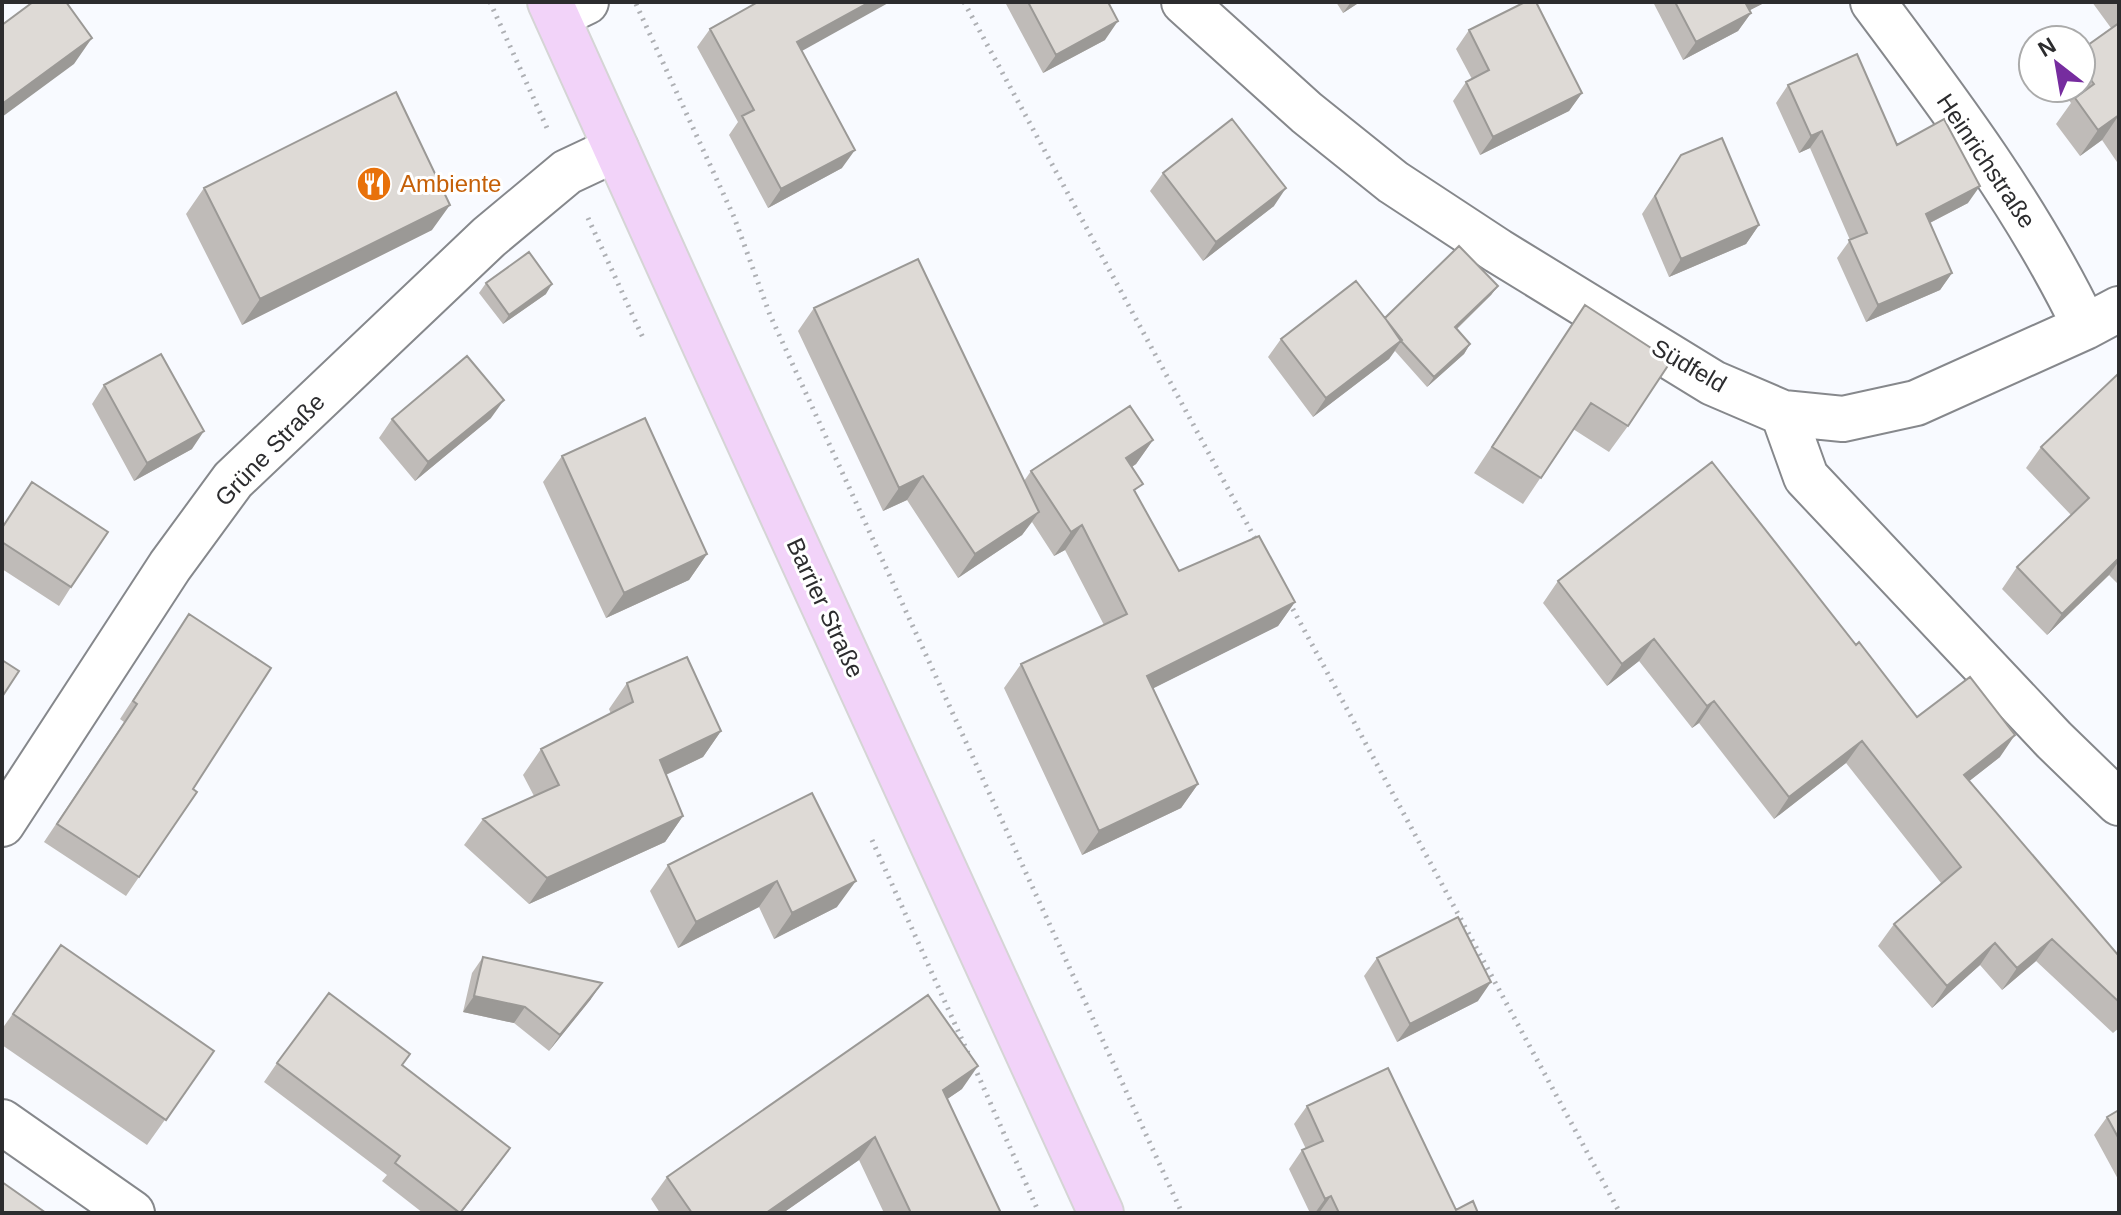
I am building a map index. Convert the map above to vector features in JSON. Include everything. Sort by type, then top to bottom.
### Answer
[{"type":"main road","name":"Barrier Straße","points":[[564,7],[616,149],[1101,1213]]},
{"type":"street","name":"Südfeld","points":[[1184,2],[1307,113],[1393,182],[1498,251],[1713,383],[1783,413],[1843,419],[1916,403],[2102,318]]},
{"type":"street","name":"Heinrichstraße","points":[[1873,2],[2004,183],[2062,280],[2102,318]]},
{"type":"street","name":"Grüne Straße","points":[[2,824],[170,566],[233,480],[489,237],[567,172],[616,149]]},
{"type":"street","points":[[1783,413],[1806,477],[2054,740],[2119,803]]},
{"type":"street","points":[[2,1122],[132,1213]]},
{"type":"path","points":[[490,2],[646,343]]},
{"type":"path","points":[[636,2],[734,217],[770,315],[1182,1213]]},
{"type":"path","points":[[964,2],[1258,545]]},
{"type":"path","points":[[1289,601],[1620,1213]]},
{"type":"path","points":[[867,830],[1039,1213]]},
{"type":"building","points":[[33,2],[66,2],[92,38],[2,104],[2,25]]},
{"type":"building","points":[[758,2],[870,2],[797,42],[855,150],[781,189],[742,116],[754,110],[710,29]]},
{"type":"building","points":[[1028,2],[1108,2],[1118,21],[1056,55]]},
{"type":"building","points":[[1525,2],[1536,2],[1582,93],[1493,137],[1466,82],[1489,70],[1469,30]]},
{"type":"building","points":[[1675,2],[1745,2],[1751,13],[1696,42]]},
{"type":"building","points":[[2119,23],[2119,115],[2098,130],[2079,104],[2097,104],[2097,39]]},
{"type":"building","points":[[1857,54],[1897,145],[1944,119],[1980,186],[1926,214],[1952,273],[1878,305],[1849,240],[1867,233],[1822,131],[1811,136],[1788,85]]},
{"type":"building","points":[[396,92],[450,205],[260,299],[204,188]]},
{"type":"building","points":[[1232,119],[1286,188],[1216,242],[1163,173]]},
{"type":"building","points":[[1722,138],[1759,225],[1681,259],[1655,196],[1681,155]]},
{"type":"building","points":[[1459,246],[1498,286],[1455,327],[1470,344],[1434,377],[1385,318]]},
{"type":"building","points":[[529,252],[552,284],[509,315],[486,283]]},
{"type":"building","points":[[918,259],[1039,512],[975,554],[923,476],[899,488],[814,308]]},
{"type":"building","points":[[1356,281],[1402,340],[1326,398],[1281,339]]},
{"type":"building","points":[[1585,305],[1671,361],[1628,426],[1591,403],[1541,478],[1492,447]]},
{"type":"building","points":[[161,354],[204,431],[147,463],[104,385]]},
{"type":"building","points":[[467,356],[504,400],[428,462],[392,419]]},
{"type":"building","points":[[2119,373],[2119,558],[2062,614],[2017,567],[2089,498],[2041,447]]},
{"type":"building","points":[[1130,406],[1153,440],[1126,458],[1143,484],[1134,490],[1179,571],[1259,536],[1295,602],[1147,676],[1198,784],[1099,831],[1021,664],[1127,614],[1082,525],[1071,532],[1031,471]]},
{"type":"building","points":[[645,418],[707,554],[624,593],[562,456]]},
{"type":"building","points":[[1712,462],[1856,645],[1859,642],[1917,717],[1970,677],[2015,735],[1964,775],[2119,956],[2119,1002],[2052,939],[2017,968],[1995,943],[1947,986],[1894,924],[1961,867],[1862,741],[1789,797],[1714,701],[1707,706],[1654,639],[1622,664],[1558,581]]},
{"type":"building","points":[[32,482],[108,532],[71,587],[2,542],[2,528]]},
{"type":"building","points":[[189,614],[271,668],[193,789],[197,792],[139,877],[57,824],[137,704],[133,701]]},
{"type":"building","points":[[687,657],[721,731],[660,760],[683,816],[547,878],[483,819],[559,785],[541,749],[633,702],[627,683]]},
{"type":"building","points":[[2,660],[19,671],[2,697]]},
{"type":"building","points":[[812,793],[856,881],[792,913],[777,881],[696,922],[668,865]]},
{"type":"building","points":[[1458,917],[1491,982],[1410,1024],[1377,958]]},
{"type":"building","points":[[61,945],[214,1051],[166,1120],[13,1014]]},
{"type":"building","points":[[483,957],[602,983],[560,1035],[525,1007],[474,996]]},
{"type":"building","points":[[329,993],[410,1054],[402,1065],[510,1148],[460,1213],[395,1163],[400,1156],[277,1063]]},
{"type":"building","points":[[928,995],[978,1066],[943,1090],[1001,1213],[911,1213],[875,1137],[766,1213],[692,1213],[667,1177]]},
{"type":"building","points":[[1388,1068],[1456,1210],[1473,1201],[1478,1213],[1339,1213],[1331,1196],[1325,1199],[1302,1150],[1323,1141],[1307,1106]]},
{"type":"building","points":[[2119,1110],[2119,1139],[2107,1117]]},
{"type":"building","points":[[2,1182],[46,1213],[2,1213]]},
{"type":"place","name":"Ambiente","points":[[374,184]]}]
